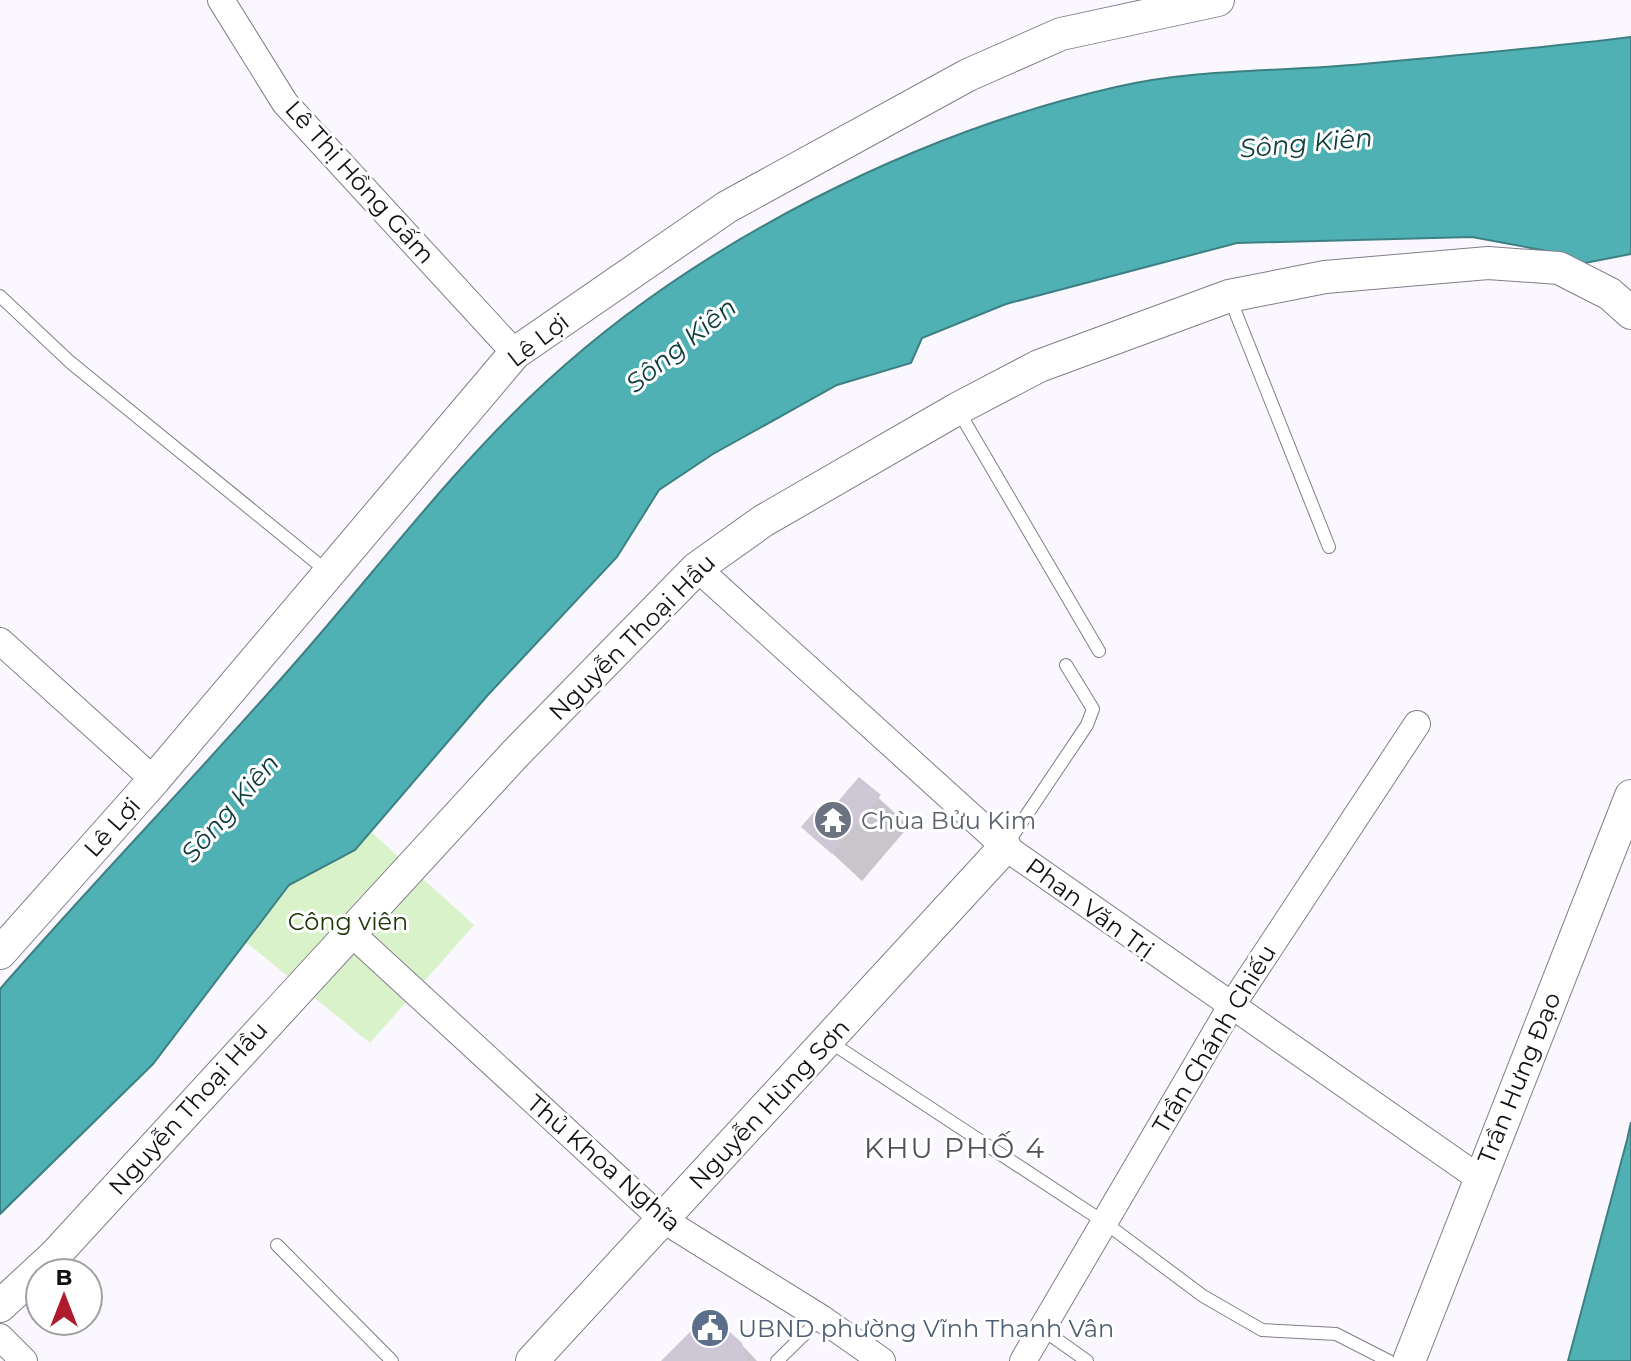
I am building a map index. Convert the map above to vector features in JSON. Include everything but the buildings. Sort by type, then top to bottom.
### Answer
[{"type":"street","name":"Lê Thị Hồng Gấm","points":[[221,0],[285,103],[515,353]]},
{"type":"street","name":"Lê Lợi","points":[[0,953],[154,780],[515,353],[727,207],[968,75],[1061,34],[1218,0]]},
{"type":"street","name":"Nguyễn Thoại Hầu","points":[[0,1306],[55,1255],[515,754],[697,568],[763,521],[957,409],[1039,366],[1229,296],[1325,277],[1488,263],[1559,268],[1610,294],[1631,313]]},
{"type":"street","name":"Phan Văn Trị","points":[[697,568],[1005,847],[1230,1008],[1479,1178]]},
{"type":"street","points":[[0,641],[154,780]]},
{"type":"street","name":"Trần Chánh Chiếu","points":[[1023,1361],[1230,1008],[1417,724]]},
{"type":"street","name":"Trần Hưng Đạo","points":[[1409,1361],[1631,796]]},
{"type":"street","name":"Nguyễn Hùng Sơn","points":[[532,1361],[1005,847]]},
{"type":"street","name":"Thủ Khoa Nghĩa","points":[[350,932],[662,1219],[821,1318],[882,1361]]},
{"type":"street","points":[[0,1337],[24,1361]]},
{"type":"lane","points":[[0,296],[70,362],[329,573]]},
{"type":"lane","points":[[1229,296],[1329,547]]},
{"type":"lane","points":[[957,409],[1099,651]]},
{"type":"lane","points":[[1005,847],[1087,725],[1093,709],[1066,665]]},
{"type":"lane","points":[[827,1041],[1104,1222],[1203,1296],[1262,1330],[1336,1334],[1389,1361]]},
{"type":"lane","points":[[277,1245],[392,1361]]},
{"type":"lane","points":[[777,1361],[821,1318]]},
{"type":"lane","points":[[1042,1329],[1087,1361]]},
{"type":"green space","name":"Công viên","points":[[336,800],[474,925],[370,1043],[216,918]]},
{"type":"water","name":"Sông Kiên","points":[[1631,37],[1631,254],[1580,264],[1542,250],[1472,237],[1237,243],[1006,304],[922,338],[911,363],[837,385],[713,454],[659,490],[617,557],[487,696],[355,850],[289,885],[153,1064],[0,1214],[0,989],[258,705],[479,449],[546,382],[606,331],[671,283],[740,239],[813,199],[887,164],[1040,107],[1116,87],[1208,73],[1332,67]]},
{"type":"water","points":[[1631,1122],[1631,1361],[1568,1361],[1627,1140]]},
{"type":"place","name":"Chùa Bửu Kim","points":[[833,820]]},
{"type":"place","name":"UBND phường Vĩnh Thanh Vân","points":[[710,1328]]},
{"type":"district","name":"KHU PHỐ 4","points":[[955,1148]]}]
